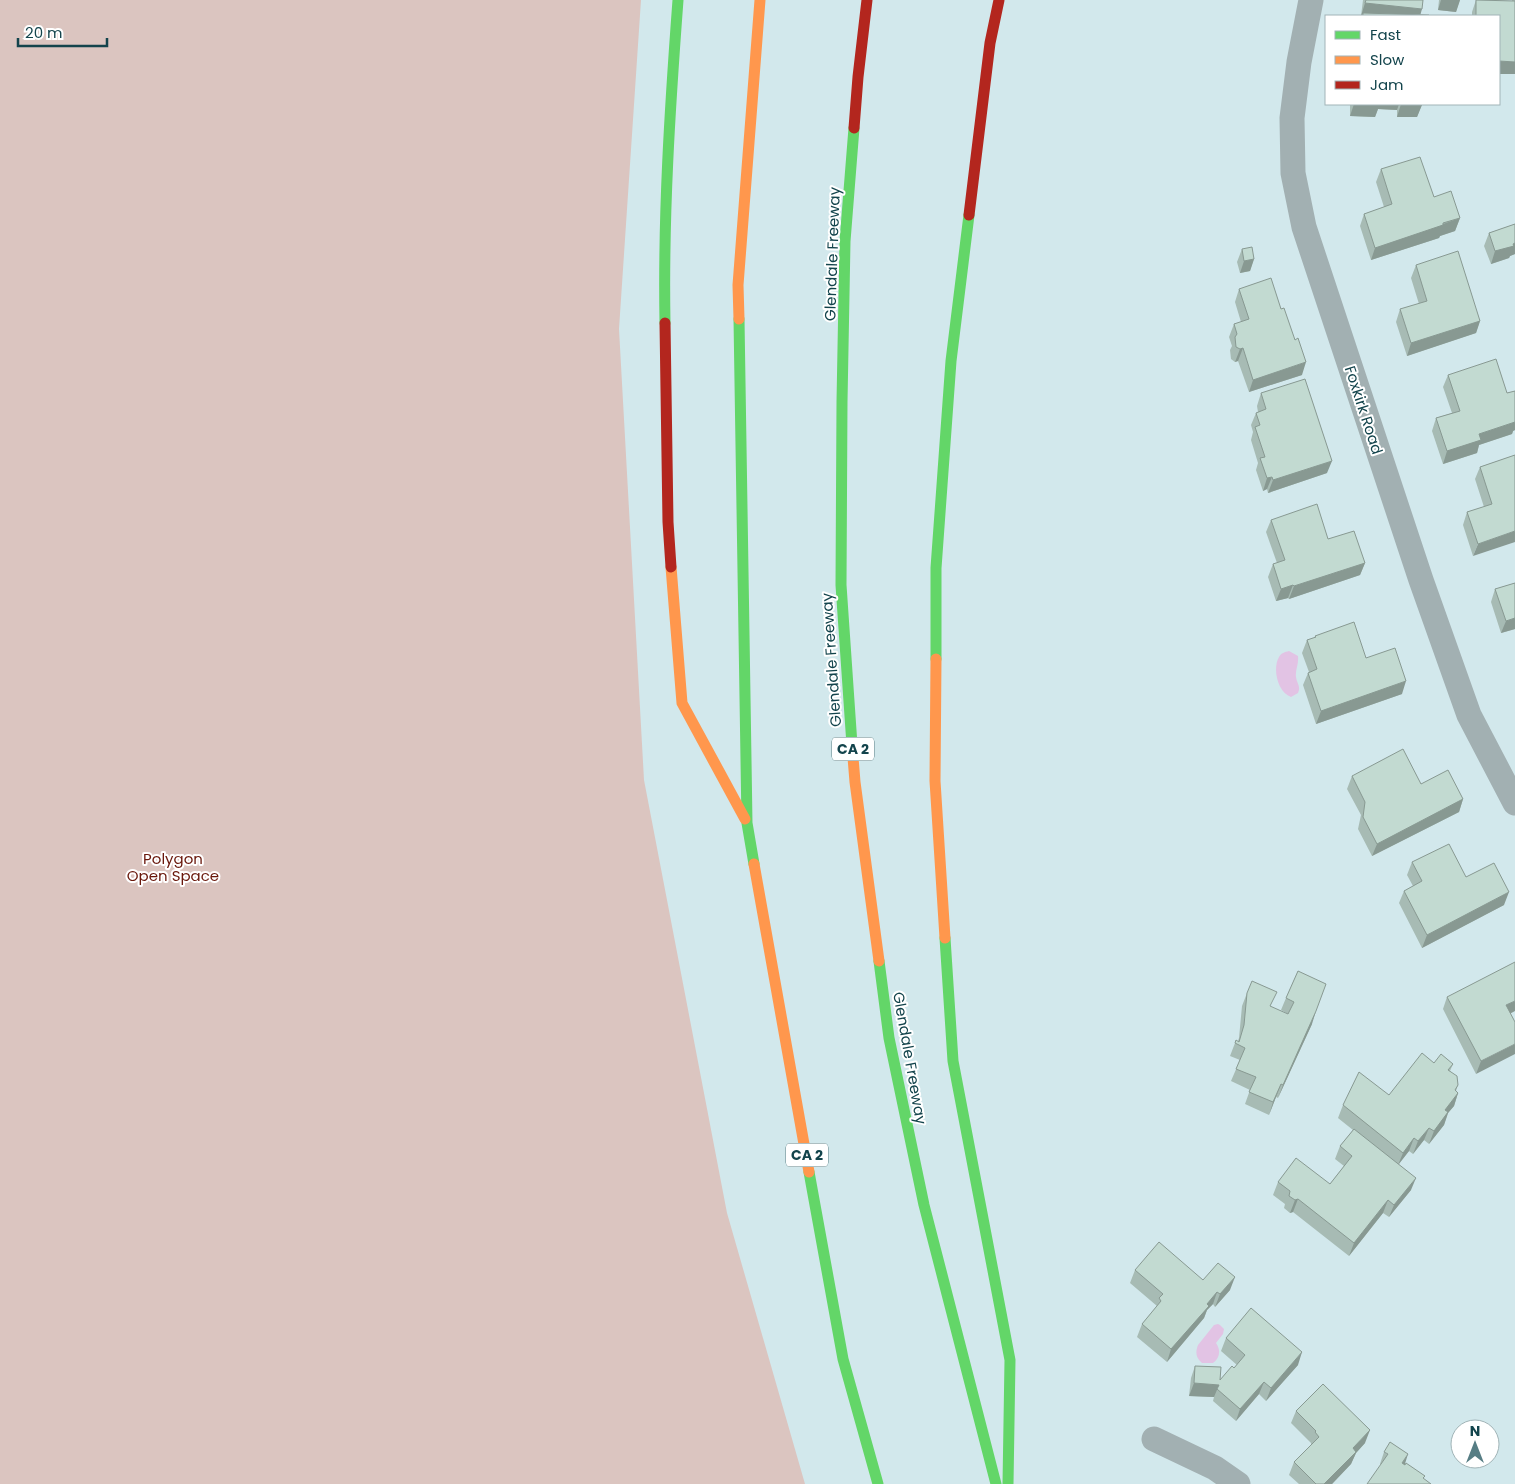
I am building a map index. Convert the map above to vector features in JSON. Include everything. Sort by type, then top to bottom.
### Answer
[{"type":"highway","points":[[678,0],[671,96],[664,266],[668,522],[682,703],[747,823]]},
{"type":"highway","name":"CA 2","points":[[760,0],[738,285],[747,823],[843,1359],[878,1484]]},
{"type":"highway","name":"Glendale Freeway","points":[[867,0],[858,77],[845,242],[842,383],[841,585],[856,782],[888,1038],[924,1205],[996,1484]]},
{"type":"highway","points":[[999,0],[990,43],[950,361],[936,568],[935,781],[953,1060],[1010,1360],[1008,1484]]},
{"type":"street","name":"Foxkirk Road","points":[[1311,0],[1299,62],[1292,118],[1293,173],[1304,227],[1421,580],[1469,715],[1515,803]]},
{"type":"street","points":[[1154,1439],[1215,1468],[1238,1484]]},
{"type":"green space","name":"Polygon Open Space","points":[[0,0],[641,0],[619,329],[644,780],[727,1213],[805,1484],[0,1484]]},
{"type":"shaded area","points":[[1289,651],[1298,656],[1296,679],[1299,691],[1291,697],[1283,691],[1276,674],[1279,657]]},
{"type":"shaded area","points":[[1218,1324],[1224,1329],[1223,1334],[1216,1343],[1219,1348],[1219,1354],[1213,1363],[1202,1363],[1197,1355],[1198,1345],[1214,1325]]},
{"type":"building","points":[[1366,0],[1423,0],[1422,9],[1365,3]]},
{"type":"building","points":[[1476,0],[1515,1],[1515,62],[1500,61],[1500,15],[1476,15]]},
{"type":"building","points":[[1363,13],[1429,15],[1363,15]]},
{"type":"building","points":[[1420,157],[1434,197],[1451,191],[1460,218],[1375,248],[1364,214],[1392,204],[1381,169]]},
{"type":"building","points":[[1515,224],[1514,246],[1495,251],[1489,233]]},
{"type":"building","points":[[1252,247],[1254,259],[1244,261],[1242,249]]},
{"type":"building","points":[[1458,251],[1480,321],[1411,343],[1400,309],[1427,301],[1416,265]]},
{"type":"building","points":[[1271,278],[1281,309],[1284,308],[1295,340],[1298,338],[1306,362],[1253,380],[1243,348],[1236,347],[1235,337],[1237,334],[1234,324],[1249,319],[1239,289]]},
{"type":"building","points":[[1496,359],[1507,393],[1515,391],[1515,422],[1479,434],[1481,440],[1447,451],[1436,418],[1460,411],[1448,375]]},
{"type":"building","points":[[1305,379],[1332,461],[1273,480],[1272,477],[1267,478],[1260,458],[1265,457],[1255,427],[1260,425],[1256,413],[1266,409],[1261,393]]},
{"type":"building","points":[[1515,455],[1515,531],[1478,544],[1467,512],[1492,504],[1480,467]]},
{"type":"building","points":[[1317,504],[1328,539],[1354,531],[1365,563],[1281,589],[1273,564],[1285,560],[1271,520]]},
{"type":"building","points":[[1515,583],[1515,618],[1506,621],[1495,589]]},
{"type":"building","points":[[1354,622],[1366,658],[1395,648],[1406,681],[1321,711],[1308,673],[1317,669],[1307,640]]},
{"type":"building","points":[[1403,749],[1421,784],[1448,770],[1463,799],[1377,844],[1363,817],[1365,802],[1352,776]]},
{"type":"building","points":[[1449,844],[1466,877],[1494,863],[1509,892],[1427,935],[1404,891],[1422,881],[1412,862]]},
{"type":"building","points":[[1515,962],[1515,1001],[1506,1005],[1515,1022],[1515,1044],[1481,1061],[1447,997]]},
{"type":"building","points":[[1298,971],[1326,984],[1283,1085],[1281,1084],[1273,1102],[1249,1092],[1256,1077],[1236,1069],[1245,1048],[1235,1043],[1236,1040],[1239,1042],[1244,1025],[1247,993],[1252,981],[1277,992],[1270,1006],[1288,1014],[1294,1002],[1286,998]]},
{"type":"building","points":[[1422,1053],[1434,1063],[1441,1054],[1453,1064],[1448,1070],[1457,1076],[1458,1085],[1455,1090],[1458,1093],[1445,1110],[1448,1112],[1434,1131],[1429,1128],[1418,1141],[1414,1138],[1403,1153],[1343,1105],[1359,1072],[1389,1095]]},
{"type":"building","points":[[1354,1129],[1416,1178],[1394,1205],[1388,1200],[1354,1243],[1298,1199],[1295,1200],[1289,1196],[1290,1191],[1278,1182],[1296,1158],[1330,1184],[1352,1156],[1340,1146]]},
{"type":"building","points":[[1159,1242],[1203,1280],[1218,1263],[1235,1277],[1220,1294],[1217,1292],[1207,1304],[1209,1306],[1171,1349],[1142,1324],[1161,1301],[1159,1298],[1163,1294],[1135,1270]]},
{"type":"building","points":[[1251,1308],[1302,1352],[1271,1388],[1264,1382],[1240,1409],[1217,1389],[1219,1385],[1194,1383],[1195,1366],[1221,1367],[1220,1380],[1232,1366],[1234,1368],[1245,1355],[1226,1338]]},
{"type":"building","points":[[1323,1384],[1370,1430],[1353,1448],[1356,1452],[1324,1484],[1316,1484],[1294,1462],[1319,1437],[1316,1431],[1296,1411]]},
{"type":"building","points":[[1390,1442],[1408,1454],[1402,1463],[1405,1465],[1406,1463],[1425,1476],[1423,1478],[1431,1484],[1367,1484],[1388,1454],[1384,1452]]},
{"type":"traffic: fast","points":[[665,323],[668,161],[678,0]]},
{"type":"traffic: fast","points":[[852,745],[841,585],[845,241],[854,128]]},
{"type":"traffic: fast","points":[[936,659],[936,568],[951,361],[969,215]]},
{"type":"traffic: fast","points":[[739,319],[747,823],[754,864]]},
{"type":"traffic: fast","points":[[945,938],[953,1061],[1010,1360],[1008,1484]]},
{"type":"traffic: fast","points":[[879,961],[889,1038],[924,1205],[996,1484]]},
{"type":"traffic: fast","points":[[809,1172],[843,1359],[878,1484]]},
{"type":"traffic: slow","points":[[739,319],[738,285],[760,0]]},
{"type":"traffic: slow","points":[[671,567],[682,703],[745,819]]},
{"type":"traffic: slow","points":[[936,659],[935,781],[945,938]]},
{"type":"traffic: slow","points":[[852,745],[855,782],[879,961]]},
{"type":"traffic: slow","points":[[754,864],[809,1172]]},
{"type":"traffic: jam","points":[[854,128],[867,0]]},
{"type":"traffic: jam","points":[[969,215],[990,43],[999,0]]},
{"type":"traffic: jam","points":[[665,323],[668,522],[671,567]]}]
